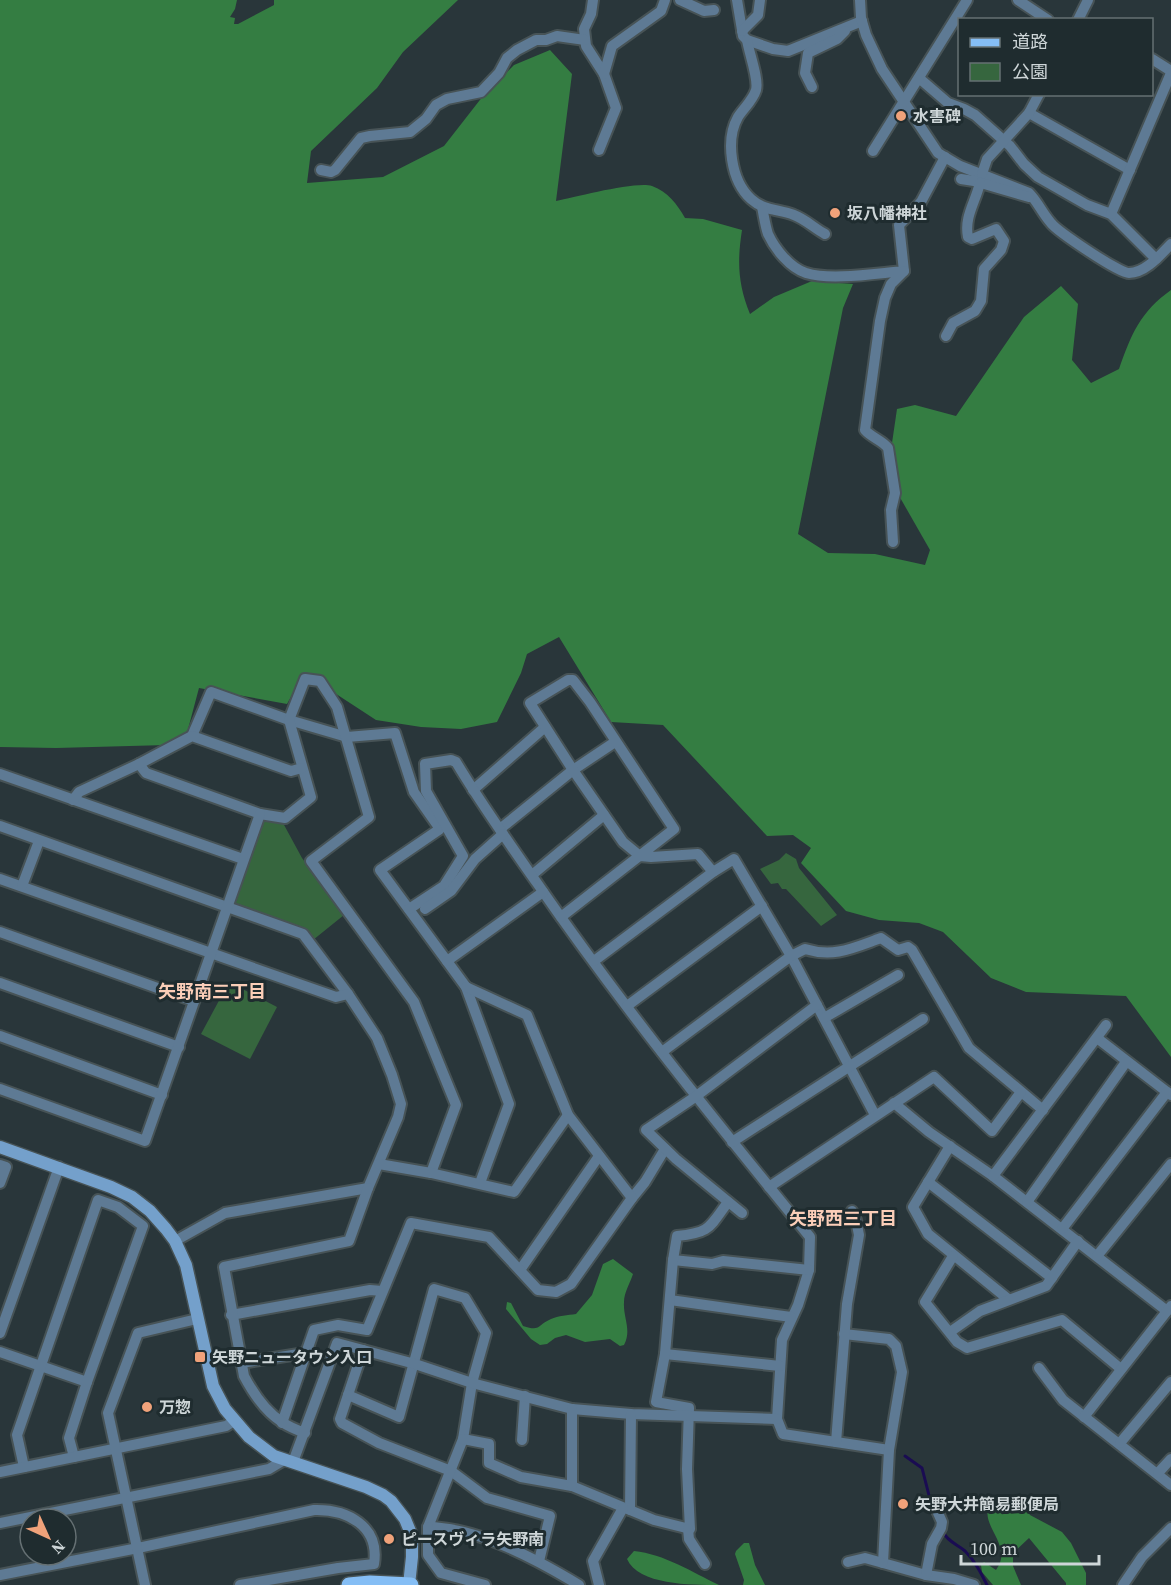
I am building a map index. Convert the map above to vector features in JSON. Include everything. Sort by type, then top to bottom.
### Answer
[{"type":"main road","points":[[349,1585],[370,1583],[409,1585]]},
{"type":"street","points":[[593,0],[591,14],[584,29],[586,46],[604,74],[616,108],[599,150]]},
{"type":"street","points":[[604,74],[612,46],[661,11],[664,0]]},
{"type":"street","points":[[680,0],[704,11],[714,10]]},
{"type":"street","points":[[737,0],[757,87],[737,119],[732,139],[731,155],[742,188],[751,200],[767,210],[791,213],[825,234]]},
{"type":"street","points":[[744,35],[758,15],[760,0]]},
{"type":"street","points":[[812,87],[805,73],[808,53],[837,39],[857,23],[860,0]]},
{"type":"street","points":[[873,151],[967,0]]},
{"type":"street","points":[[1018,0],[1045,18]]},
{"type":"street","points":[[1082,18],[1088,0]]},
{"type":"street","points":[[744,35],[773,49],[788,51],[857,23]]},
{"type":"street","points":[[857,23],[866,35],[882,69],[938,153],[981,179]]},
{"type":"street","points":[[321,170],[331,172],[335,170],[361,138],[410,132],[426,119],[436,105],[447,99],[481,92],[499,74],[507,58],[536,40],[546,40],[557,36],[585,40]]},
{"type":"street","points":[[1111,214],[1171,72],[1153,60]]},
{"type":"street","points":[[919,78],[948,104],[975,115],[1038,177],[1087,205],[1111,214],[1156,259]]},
{"type":"street","points":[[946,336],[952,323],[975,311],[981,301],[984,268],[1001,250],[1005,241],[996,230],[972,239],[968,237],[966,225],[969,211],[976,200],[987,159],[1005,142],[1029,113],[1038,96]]},
{"type":"street","points":[[1029,113],[1130,170]]},
{"type":"street","points":[[904,271],[899,225],[921,202],[945,157]]},
{"type":"street","points":[[961,179],[981,179],[1019,187],[1035,199],[1052,225],[1116,269],[1129,274],[1156,259],[1171,244]]},
{"type":"street","points":[[762,207],[767,231],[774,245],[796,268],[806,273],[825,276],[904,271]]},
{"type":"street","points":[[893,542],[891,510],[895,493],[888,448],[865,430],[885,298],[891,284],[904,271]]},
{"type":"street","points":[[140,764],[146,773],[260,814],[285,818],[311,797],[289,720],[305,679],[320,681],[337,707],[369,817],[311,861],[414,1002],[456,1105],[431,1173]]},
{"type":"street","points":[[561,917],[640,856],[674,829],[573,680],[568,680],[530,703],[623,842],[640,856],[651,858],[698,854],[713,872]]},
{"type":"street","points":[[73,800],[79,792],[140,764],[192,736],[211,692],[289,720],[347,737],[395,733],[414,792],[440,829],[380,870],[466,987],[509,1104],[480,1183]]},
{"type":"street","points":[[473,790],[545,727]]},
{"type":"street","points":[[192,736],[291,771],[302,768]]},
{"type":"street","points":[[425,909],[451,891],[475,859],[502,831],[573,770],[615,742]]},
{"type":"street","points":[[409,909],[444,886],[463,856],[426,791],[425,764],[451,760],[456,762],[561,917],[695,1097],[810,1237],[809,1270],[798,1305],[782,1340],[777,1419],[783,1434],[890,1450]]},
{"type":"street","points":[[0,774],[243,859]]},
{"type":"street","points":[[0,1089],[146,1141],[260,814]]},
{"type":"street","points":[[532,875],[604,815]]},
{"type":"street","points":[[0,826],[303,934],[348,994],[377,1038],[401,1104],[398,1117],[368,1188],[349,1241],[224,1267],[241,1363],[250,1388],[282,1423],[305,1433]]},
{"type":"street","points":[[22,886],[39,841]]},
{"type":"street","points":[[594,962],[713,872],[734,859],[791,956],[875,1115]]},
{"type":"street","points":[[0,879],[336,997],[348,994]]},
{"type":"street","points":[[447,961],[543,892]]},
{"type":"street","points":[[627,1006],[762,906]]},
{"type":"street","points":[[0,932],[194,1001]]},
{"type":"street","points":[[662,1052],[805,948],[820,953],[837,953],[881,938],[898,950],[908,947],[912,950],[969,1048],[1043,1110]]},
{"type":"street","points":[[824,1018],[898,975]]},
{"type":"street","points":[[0,983],[179,1047]]},
{"type":"street","points":[[466,987],[528,1015],[568,1115],[632,1198]]},
{"type":"street","points":[[742,1213],[665,1149],[646,1130],[695,1097],[817,1005]]},
{"type":"street","points":[[732,1142],[923,1019]]},
{"type":"street","points":[[993,1176],[1106,1025]]},
{"type":"street","points":[[0,1036],[162,1095]]},
{"type":"street","points":[[1062,1229],[1169,1093],[1097,1038]]},
{"type":"street","points":[[1027,1202],[1126,1062]]},
{"type":"street","points":[[769,1186],[934,1077],[992,1131],[1021,1092]]},
{"type":"street","points":[[894,1103],[1169,1309],[1084,1417]]},
{"type":"street","points":[[379,1164],[480,1183],[513,1192],[568,1115]]},
{"type":"street","points":[[950,1146],[912,1207],[928,1234],[1008,1299]]},
{"type":"street","points":[[0,1147],[111,1186],[132,1197],[150,1211],[176,1241],[189,1277],[213,1386],[225,1410],[249,1437],[274,1456],[366,1486],[391,1501],[405,1519],[412,1536],[409,1585]]},
{"type":"street","points":[[282,1423],[314,1330],[338,1325],[367,1330],[411,1223],[489,1238],[538,1290],[556,1292],[571,1284],[645,1182],[665,1149]]},
{"type":"street","points":[[520,1270],[599,1156]]},
{"type":"street","points":[[1097,1256],[1171,1164]]},
{"type":"street","points":[[0,1165],[6,1167],[0,1183]]},
{"type":"street","points":[[0,1333],[59,1167]]},
{"type":"street","points":[[928,1182],[1052,1278]]},
{"type":"street","points":[[176,1241],[225,1213],[368,1188]]},
{"type":"street","points":[[24,1467],[17,1435],[98,1200],[118,1208],[142,1226],[69,1438],[74,1457]]},
{"type":"street","points":[[705,1564],[689,1539],[687,1469],[689,1408],[656,1402],[665,1354],[677,1236],[700,1234],[710,1227],[728,1202]]},
{"type":"street","points":[[836,1442],[847,1304],[859,1235],[852,1211]]},
{"type":"street","points":[[950,1332],[980,1311],[1046,1286],[1078,1241]]},
{"type":"street","points":[[953,1256],[925,1302],[957,1342],[967,1348],[1062,1320],[1121,1369]]},
{"type":"street","points":[[673,1260],[712,1264],[723,1261],[809,1270]]},
{"type":"street","points":[[348,1395],[399,1417],[434,1289],[465,1298],[486,1333],[472,1383],[463,1439],[428,1527],[428,1555],[441,1573],[485,1585]]},
{"type":"street","points":[[231,1315],[370,1290],[382,1291]]},
{"type":"street","points":[[670,1300],[792,1317]]},
{"type":"street","points":[[145,1585],[108,1413],[138,1333],[197,1319]]},
{"type":"street","points":[[844,1335],[889,1339],[896,1346],[902,1372],[890,1450],[883,1563]]},
{"type":"street","points":[[0,1523],[269,1469],[288,1461],[305,1433],[337,1342],[472,1383],[573,1409],[777,1419]]},
{"type":"street","points":[[363,1350],[340,1419],[342,1423],[379,1443],[451,1471],[487,1498],[550,1516],[539,1561]]},
{"type":"street","points":[[0,1352],[87,1382]]},
{"type":"street","points":[[241,1363],[305,1353]]},
{"type":"street","points":[[665,1354],[780,1366]]},
{"type":"street","points":[[1039,1368],[1063,1400],[1171,1485]]},
{"type":"street","points":[[1120,1443],[1171,1382]]},
{"type":"street","points":[[522,1440],[525,1396]]},
{"type":"street","points":[[572,1486],[573,1409]]},
{"type":"street","points":[[599,1585],[594,1561],[626,1509],[631,1413]]},
{"type":"street","points":[[0,1472],[226,1426],[234,1421]]},
{"type":"street","points":[[463,1439],[489,1444],[489,1463],[521,1477],[572,1486],[654,1520],[688,1528]]},
{"type":"street","points":[[1158,1473],[1171,1459]]},
{"type":"street","points":[[926,1575],[932,1544],[942,1522],[935,1506]]},
{"type":"street","points":[[0,1575],[314,1510],[341,1514],[360,1523],[373,1541],[376,1553],[374,1564],[240,1585]]},
{"type":"street","points":[[428,1527],[477,1535],[539,1561],[579,1585]]},
{"type":"street","points":[[1123,1585],[1142,1557],[1171,1528]]},
{"type":"street","points":[[848,1562],[865,1558],[926,1575],[974,1585]]},
{"type":"green space","points":[[0,0],[237,0],[230,17],[235,18],[234,24],[238,24],[274,5],[274,0],[458,0],[403,52],[377,88],[311,151],[307,183],[383,177],[444,146],[483,96],[514,65],[550,50],[572,74],[556,201],[620,187],[652,186],[672,199],[685,218],[703,219],[742,230],[739,252],[740,273],[743,293],[750,314],[774,297],[812,281],[853,284],[843,308],[798,534],[828,553],[875,554],[925,565],[930,550],[894,487],[892,443],[897,409],[915,405],[956,416],[1024,317],[1061,286],[1078,304],[1072,360],[1091,383],[1119,369],[1138,325],[1151,307],[1171,290],[1171,1057],[1126,996],[1026,992],[991,978],[943,932],[919,923],[879,920],[846,911],[801,863],[811,848],[793,835],[767,836],[663,725],[611,722],[559,637],[527,654],[521,673],[497,722],[461,729],[421,727],[376,720],[304,673],[287,704],[199,688],[187,733],[167,745],[0,747]]},
{"type":"green space","points":[[268,819],[283,823],[302,858],[344,915],[313,940],[305,930],[237,905],[234,900],[262,822]]},
{"type":"green space","points":[[786,853],[796,859],[799,868],[837,915],[821,926],[786,889],[782,889],[778,883],[771,884],[760,869],[779,860]]},
{"type":"green space","points":[[229,982],[277,1007],[250,1059],[201,1034]]},
{"type":"green space","points":[[613,1259],[633,1274],[624,1299],[627,1334],[624,1345],[620,1346],[610,1339],[585,1342],[566,1335],[540,1345],[531,1339],[506,1309],[507,1302],[511,1303],[523,1326],[533,1328],[554,1318],[576,1314],[592,1295],[603,1264]]},
{"type":"green space","points":[[1007,1495],[1018,1496],[1030,1515],[1062,1532],[1071,1543],[1086,1573],[1086,1585],[1066,1585],[1029,1538],[1013,1553],[1013,1566],[1021,1585],[993,1585],[982,1572],[981,1565],[984,1562],[996,1570],[1001,1561],[999,1543],[988,1519],[988,1511],[992,1503]]},
{"type":"green space","points":[[744,1543],[749,1543],[755,1565],[765,1585],[743,1585],[744,1580],[735,1554]]},
{"type":"green space","points":[[634,1551],[667,1560],[719,1585],[680,1584],[654,1579],[633,1568],[627,1559]]},
{"type":"waterway","points":[[905,1456],[922,1468],[932,1507]]},
{"type":"waterway","points":[[943,1532],[950,1541],[969,1555],[987,1585]]},
{"type":"place","name":"水害碑","points":[[901,116]]},
{"type":"place","name":"坂八幡神社","points":[[835,213]]},
{"type":"place","name":"矢野ニュータウン入口","points":[[200,1357]]},
{"type":"place","name":"万惣","points":[[147,1407]]},
{"type":"place","name":"矢野大井簡易郵便局","points":[[903,1504]]},
{"type":"place","name":"ピースヴィラ矢野南","points":[[389,1539]]},
{"type":"district","name":"矢野南三丁目","points":[[212,991]]},
{"type":"district","name":"矢野西三丁目","points":[[843,1218]]}]
